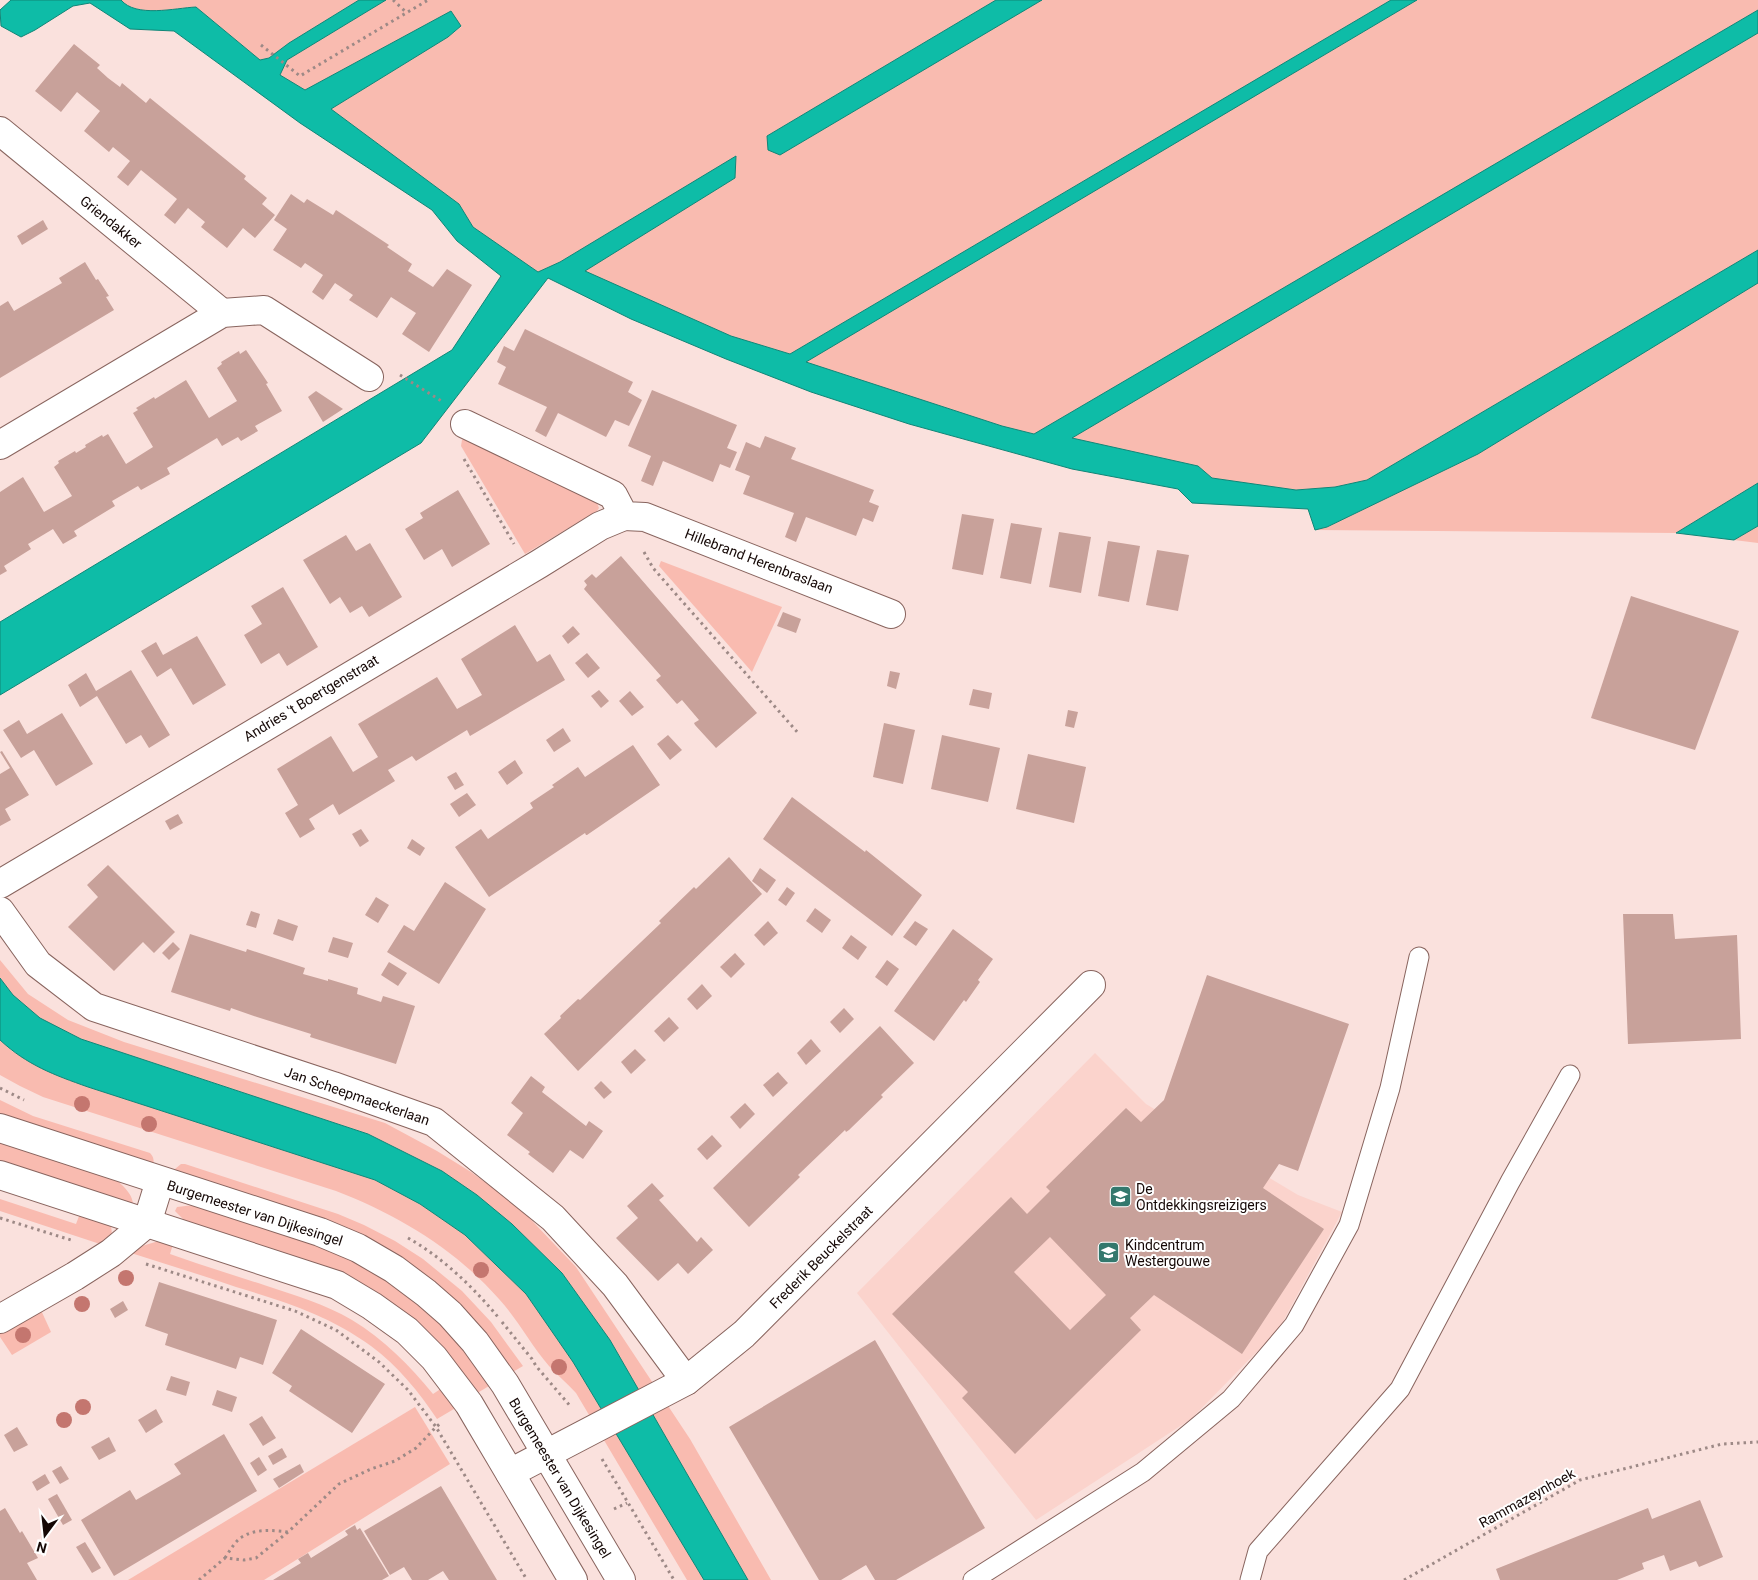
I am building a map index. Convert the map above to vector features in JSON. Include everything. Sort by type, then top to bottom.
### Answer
[{"type":"street","name":"Griendakker","points":[[0,131],[222,313]]},
{"type":"street","points":[[0,446],[222,313],[264,310],[370,376]]},
{"type":"street","points":[[462,418],[613,495],[624,516]]},
{"type":"street","name":"Andries 't Boertgenstraat","points":[[0,884],[600,526],[624,516]]},
{"type":"street","name":"Hillebrand Herenbraslaan","points":[[624,516],[645,516],[892,614]]},
{"type":"street","name":"Jan Scheepmaeckerlaan","points":[[0,911],[38,964],[94,1007],[333,1086],[434,1122],[553,1218],[615,1284],[686,1381]]},
{"type":"street","name":"Frederik Beuckelstraat","points":[[510,1473],[686,1381],[744,1334],[1091,985]]},
{"type":"street","name":"Burgemeester van Dijkesingel","points":[[0,1128],[320,1232],[358,1248],[394,1269],[450,1314],[476,1342],[504,1384],[621,1580]]},
{"type":"street","points":[[0,1175],[337,1285],[372,1306],[407,1331],[434,1358],[469,1404],[573,1580]]},
{"type":"street","points":[[0,1318],[75,1276],[111,1253],[146,1223],[160,1181]]},
{"type":"lane","points":[[973,1580],[1142,1472],[1232,1399],[1294,1325],[1349,1225],[1390,1088],[1420,957]]},
{"type":"lane","points":[[1250,1580],[1258,1550],[1400,1389],[1510,1182],[1570,1074]]},
{"type":"path","points":[[393,0],[407,13]]},
{"type":"path","points":[[260,45],[300,76],[428,0]]},
{"type":"path","points":[[398,374],[462,418],[456,444],[529,569]]},
{"type":"path","points":[[624,516],[654,568],[799,734]]},
{"type":"path","points":[[0,1218],[295,1311],[336,1330],[379,1362],[408,1390],[436,1427],[526,1580]]},
{"type":"path","points":[[225,1558],[244,1560],[256,1558],[288,1532],[339,1484],[371,1469],[395,1461],[416,1448],[436,1427]]},
{"type":"path","name":"Rammazeynhoek","points":[[1404,1580],[1580,1480],[1722,1444],[1758,1442]]},
{"type":"path","points":[[199,1580],[225,1558],[238,1540],[252,1533],[269,1530],[288,1532]]},
{"type":"shaded area","points":[[121,0],[359,0],[289,43],[269,58],[260,60],[196,7],[156,11],[136,9],[128,6]]},
{"type":"shaded area","points":[[386,0],[996,0],[767,136],[780,155],[1042,0],[1391,0],[790,354],[731,336],[584,271],[735,178],[736,157],[560,262],[538,272],[473,227],[459,204],[331,109],[448,37],[461,27],[451,11],[305,90],[279,75],[287,60]]},
{"type":"shaded area","points":[[1417,0],[1758,0],[1758,10],[1034,434],[1002,426],[805,362]]},
{"type":"shaded area","points":[[1758,33],[1758,250],[1367,480],[1335,487],[1296,490],[1212,478],[1198,466],[1071,438]]},
{"type":"shaded area","points":[[1758,283],[1758,483],[1676,533],[1315,530],[1327,527],[1478,454]]},
{"type":"shaded area","points":[[465,439],[597,503],[599,508],[525,554],[461,446],[462,440]]},
{"type":"shaded area","points":[[1758,526],[1758,543],[1734,540]]},
{"type":"shaded area","points":[[661,561],[782,607],[752,672],[659,566]]},
{"type":"shaded area","points":[[0,960],[28,994],[68,1020],[124,1042],[385,1123],[471,1172],[518,1206],[576,1267],[690,1439],[771,1580],[748,1580],[610,1340],[562,1273],[512,1224],[477,1195],[442,1171],[368,1134],[81,1039],[40,1018],[13,995],[0,978]]},
{"type":"shaded area","points":[[0,1040],[12,1051],[88,1087],[375,1180],[420,1204],[465,1235],[526,1294],[573,1362],[704,1580],[687,1580],[576,1393],[549,1366],[499,1299],[464,1264],[424,1235],[359,1200],[43,1097],[20,1086],[0,1075]]},
{"type":"shaded area","name":"Kindcentrum Westergouwe","points":[[1095,1053],[1146,1104],[1298,1195],[1342,1212],[1279,1329],[1191,1419],[1036,1520],[857,1293]]},
{"type":"shaded area","points":[[0,1100],[33,1116],[150,1153],[154,1161],[152,1169],[0,1119]]},
{"type":"shaded area","points":[[0,1140],[118,1181],[130,1195],[133,1205],[0,1164]]},
{"type":"shaded area","points":[[181,1164],[338,1214],[395,1241],[423,1259],[462,1291],[491,1322],[523,1366],[511,1373],[453,1303],[172,1176],[175,1169]]},
{"type":"shaded area","points":[[0,1199],[76,1224],[81,1211],[111,1225],[112,1235],[106,1246],[0,1211]]},
{"type":"shaded area","points":[[194,1205],[319,1243],[378,1271],[438,1315],[494,1383],[474,1395],[433,1342],[187,1223],[175,1211],[177,1207]]},
{"type":"shaded area","points":[[162,1240],[174,1241],[170,1254],[309,1300],[352,1320],[364,1327],[396,1354],[433,1394],[445,1386],[459,1406],[437,1419],[407,1380],[381,1354],[355,1335],[306,1310],[131,1253],[142,1246]]},
{"type":"shaded area","points":[[40,1308],[51,1332],[12,1355],[0,1337],[0,1331]]},
{"type":"shaded area","points":[[415,1407],[450,1464],[264,1580],[128,1580]]},
{"type":"water","points":[[11,0],[121,0],[128,6],[136,9],[156,11],[196,7],[260,60],[269,58],[289,43],[359,0],[386,0],[287,60],[280,75],[305,90],[451,11],[461,26],[448,37],[331,109],[459,204],[473,227],[538,272],[560,262],[736,156],[735,178],[585,271],[731,336],[790,354],[1391,0],[1417,0],[806,362],[1002,426],[1034,434],[1758,10],[1758,33],[1072,438],[1198,466],[1212,478],[1296,490],[1335,487],[1367,480],[1758,250],[1758,283],[1478,454],[1327,527],[1315,530],[1308,509],[1192,503],[1178,489],[1072,469],[909,424],[811,392],[631,319],[548,278],[421,443],[0,695],[0,622],[452,350],[501,276],[457,241],[432,210],[300,123],[174,31],[130,29],[90,3],[73,6],[21,37],[1,26],[0,10]]},
{"type":"water","points":[[996,0],[1042,0],[780,155],[768,150],[767,136]]},
{"type":"water","points":[[1758,483],[1758,526],[1734,540],[1676,533]]},
{"type":"water","points":[[0,978],[13,995],[40,1018],[81,1039],[368,1134],[442,1171],[477,1195],[512,1224],[562,1273],[610,1340],[748,1580],[704,1580],[573,1362],[526,1294],[465,1235],[420,1204],[375,1180],[88,1087],[31,1063],[0,1040]]},
{"type":"building","points":[[74,44],[100,65],[97,68],[108,78],[120,87],[122,83],[146,103],[150,98],[246,176],[244,179],[267,198],[262,204],[275,215],[255,238],[243,228],[227,248],[201,227],[205,222],[188,208],[175,224],[164,215],[177,199],[141,170],[128,186],[117,177],[130,161],[113,147],[109,152],[84,131],[100,111],[77,92],[61,112],[35,91]]},
{"type":"building","points":[[291,194],[304,203],[307,199],[333,215],[336,210],[389,245],[387,247],[412,264],[408,271],[433,287],[447,269],[472,285],[429,352],[402,334],[416,313],[391,297],[377,318],[349,300],[353,295],[335,283],[323,300],[312,292],[323,275],[305,263],[301,268],[273,250],[287,229],[274,220]]},
{"type":"building","points":[[43,220],[48,229],[22,245],[17,236]]},
{"type":"building","points":[[85,262],[109,296],[106,297],[114,310],[0,378],[0,306],[8,301],[14,311],[62,283],[59,278]]},
{"type":"building","points":[[525,329],[633,382],[628,392],[642,400],[629,426],[615,420],[606,437],[558,413],[546,437],[535,431],[547,407],[498,384],[506,367],[497,362],[504,346],[514,351]]},
{"type":"building","points":[[246,350],[268,383],[266,384],[282,411],[255,426],[258,431],[241,441],[238,437],[222,446],[217,438],[167,468],[170,474],[141,490],[138,486],[112,501],[115,506],[74,531],[77,536],[63,544],[53,529],[28,544],[31,549],[4,566],[7,571],[0,575],[0,492],[23,477],[44,512],[72,496],[54,467],[59,463],[58,461],[75,451],[76,453],[102,435],[103,437],[108,434],[126,464],[153,447],[133,413],[138,410],[136,408],[186,380],[209,418],[237,401],[217,368],[222,364],[221,362],[239,351],[240,354]]},
{"type":"building","points":[[652,390],[737,425],[727,448],[737,452],[730,468],[720,464],[713,482],[663,461],[653,486],[641,481],[651,456],[628,446]]},
{"type":"building","points":[[316,391],[343,409],[323,422],[308,397]]},
{"type":"building","points":[[765,436],[796,448],[791,459],[874,490],[869,502],[879,506],[873,522],[863,518],[856,536],[806,517],[796,542],[785,537],[794,513],[743,494],[750,476],[735,470],[746,442],[760,448]]},
{"type":"building","points":[[458,490],[490,544],[452,567],[442,549],[424,560],[405,529],[423,518],[420,513]]},
{"type":"building","points":[[962,514],[994,519],[983,575],[952,569]]},
{"type":"building","points":[[1011,523],[1042,528],[1031,584],[1000,578]]},
{"type":"building","points":[[1059,532],[1091,537],[1081,593],[1049,587]]},
{"type":"building","points":[[346,535],[356,551],[370,543],[402,597],[369,617],[362,606],[350,613],[340,597],[330,604],[303,560]]},
{"type":"building","points":[[1108,541],[1140,546],[1129,602],[1098,596]]},
{"type":"building","points":[[1157,550],[1189,555],[1178,611],[1146,605]]},
{"type":"building","points":[[621,556],[757,713],[716,748],[695,725],[694,723],[699,720],[682,700],[676,703],[656,680],[661,676],[584,589],[587,585],[584,581],[592,574],[596,578]]},
{"type":"building","points":[[283,587],[318,647],[287,666],[279,653],[261,664],[244,635],[262,624],[251,606]]},
{"type":"building","points":[[1631,596],[1739,631],[1695,750],[1591,718]]},
{"type":"building","points":[[783,612],[801,619],[796,633],[777,626]]},
{"type":"building","points":[[515,625],[537,662],[550,654],[565,680],[470,736],[467,730],[416,761],[412,756],[388,770],[395,781],[339,815],[333,804],[309,819],[315,829],[300,838],[285,813],[298,805],[277,769],[331,736],[353,772],[378,757],[358,724],[437,677],[457,709],[482,695],[461,659]]},
{"type":"building","points":[[573,626],[580,634],[568,644],[562,636]]},
{"type":"building","points":[[197,636],[226,685],[193,705],[171,668],[157,677],[141,651],[156,642],[163,655]]},
{"type":"building","points":[[587,653],[600,668],[588,678],[575,663]]},
{"type":"building","points":[[131,670],[170,735],[149,748],[141,735],[126,744],[97,696],[80,707],[68,685],[86,673],[96,691]]},
{"type":"building","points":[[890,671],[900,673],[896,689],[887,686]]},
{"type":"building","points":[[973,689],[992,693],[989,709],[969,705]]},
{"type":"building","points":[[599,690],[609,701],[601,708],[591,696]]},
{"type":"building","points":[[630,691],[644,707],[632,716],[619,701]]},
{"type":"building","points":[[1068,710],[1078,712],[1074,728],[1065,726]]},
{"type":"building","points":[[62,713],[93,764],[56,786],[34,750],[21,758],[3,730],[19,720],[27,734]]},
{"type":"building","points":[[884,723],[915,730],[903,784],[873,777]]},
{"type":"building","points":[[563,728],[571,741],[554,752],[546,740]]},
{"type":"building","points":[[668,735],[682,750],[670,760],[657,744]]},
{"type":"building","points":[[942,735],[1000,748],[988,802],[931,789]]},
{"type":"building","points":[[633,745],[660,785],[587,835],[585,833],[489,897],[455,847],[481,829],[488,839],[533,808],[530,803],[554,787],[552,785],[578,767],[585,777]]},
{"type":"building","points":[[2,751],[29,795],[5,809],[11,820],[0,826],[0,774],[10,768],[0,752]]},
{"type":"building","points":[[1028,754],[1086,767],[1074,823],[1016,809]]},
{"type":"building","points":[[515,760],[523,773],[507,785],[498,772]]},
{"type":"building","points":[[456,772],[464,785],[455,790],[447,777]]},
{"type":"building","points":[[467,793],[476,805],[459,817],[450,804]]},
{"type":"building","points":[[792,797],[865,852],[866,850],[922,895],[892,936],[763,839]]},
{"type":"building","points":[[178,814],[183,823],[170,830],[165,821]]},
{"type":"building","points":[[361,829],[369,841],[360,847],[352,834]]},
{"type":"building","points":[[412,839],[425,848],[420,856],[407,848]]},
{"type":"building","points":[[729,857],[762,894],[578,1071],[544,1034],[561,1018],[560,1016],[578,999],[580,1000],[661,923],[659,921],[694,887],[696,889]]},
{"type":"building","points":[[108,865],[175,932],[154,953],[143,942],[114,971],[68,927],[98,897],[87,885]]},
{"type":"building","points":[[760,868],[776,880],[767,893],[752,881]]},
{"type":"building","points":[[445,882],[486,909],[439,984],[387,952],[404,925],[414,931]]},
{"type":"building","points":[[787,887],[795,893],[786,906],[778,900]]},
{"type":"building","points":[[376,897],[389,905],[378,923],[365,915]]},
{"type":"building","points":[[815,908],[831,920],[822,933],[806,921]]},
{"type":"building","points":[[251,911],[260,914],[256,928],[246,925]]},
{"type":"building","points":[[1623,914],[1673,914],[1675,939],[1737,935],[1741,1039],[1628,1044]]},
{"type":"building","points":[[278,919],[298,926],[293,941],[273,934]]},
{"type":"building","points":[[768,921],[778,933],[764,946],[754,935]]},
{"type":"building","points":[[915,921],[928,929],[916,946],[903,937]]},
{"type":"building","points":[[953,929],[993,959],[978,980],[980,982],[966,1002],[964,1000],[934,1041],[894,1011]]},
{"type":"building","points":[[190,934],[246,952],[247,949],[305,968],[303,974],[358,988],[357,994],[381,1002],[383,996],[415,1006],[396,1064],[310,1037],[311,1034],[231,1008],[230,1011],[171,992]]},
{"type":"building","points":[[851,935],[867,947],[858,960],[842,948]]},
{"type":"building","points":[[333,937],[353,943],[348,958],[328,952]]},
{"type":"building","points":[[173,942],[180,949],[169,960],[162,953]]},
{"type":"building","points":[[735,953],[745,964],[731,978],[720,967]]},
{"type":"building","points":[[887,960],[899,969],[887,986],[875,977]]},
{"type":"building","points":[[389,962],[407,973],[398,986],[381,975]]},
{"type":"building","points":[[1207,975],[1349,1024],[1298,1171],[1279,1164],[1263,1188],[1324,1229],[1242,1354],[1154,1295],[1130,1318],[1141,1330],[1015,1454],[962,1398],[968,1392],[892,1314],[1011,1197],[1027,1214],[1050,1191],[1046,1187],[1126,1108],[1141,1122],[1164,1100]],"holes":[[[1050,1237],[1106,1295],[1070,1330],[1014,1272]]]},
{"type":"building","points":[[702,984],[712,996],[697,1010],[687,999]]},
{"type":"building","points":[[844,1008],[854,1019],[840,1033],[830,1022]]},
{"type":"building","points":[[669,1017],[679,1028],[664,1042],[654,1031]]},
{"type":"building","points":[[880,1026],[914,1063],[849,1130],[846,1132],[845,1130],[798,1175],[800,1177],[749,1227],[713,1188]]},
{"type":"building","points":[[811,1039],[821,1051],[806,1065],[797,1053]]},
{"type":"building","points":[[635,1049],[646,1060],[631,1074],[621,1062]]},
{"type":"building","points":[[778,1072],[788,1083],[773,1097],[763,1085]]},
{"type":"building","points":[[531,1076],[545,1087],[542,1092],[586,1126],[589,1121],[603,1131],[583,1159],[570,1150],[553,1173],[528,1154],[530,1152],[507,1135],[523,1113],[511,1103]]},
{"type":"building","points":[[601,1081],[612,1092],[604,1099],[594,1088]]},
{"type":"building","points":[[745,1103],[755,1114],[740,1129],[730,1117]]},
{"type":"building","points":[[712,1135],[722,1146],[707,1160],[697,1149]]},
{"type":"building","points":[[652,1183],[664,1196],[659,1200],[697,1242],[701,1237],[713,1250],[688,1274],[678,1263],[658,1281],[616,1238],[638,1218],[627,1206]]},
{"type":"building","points":[[159,1282],[277,1320],[263,1365],[240,1357],[236,1369],[165,1345],[168,1334],[145,1326]]},
{"type":"building","points":[[123,1301],[128,1310],[115,1318],[110,1309]]},
{"type":"building","points":[[301,1329],[385,1384],[352,1433],[289,1391],[292,1386],[272,1373]]},
{"type":"building","points":[[875,1340],[985,1528],[896,1580],[875,1580],[866,1565],[841,1580],[819,1580],[729,1427]]},
{"type":"building","points":[[171,1376],[190,1382],[186,1396],[166,1390]]},
{"type":"building","points":[[217,1390],[237,1397],[232,1412],[212,1405]]},
{"type":"building","points":[[156,1409],[163,1422],[146,1433],[138,1420]]},
{"type":"building","points":[[262,1416],[276,1438],[263,1446],[249,1424]]},
{"type":"building","points":[[17,1427],[28,1445],[14,1452],[4,1435]]},
{"type":"building","points":[[224,1434],[257,1491],[114,1576],[81,1520],[130,1490],[136,1500],[181,1474],[174,1464]]},
{"type":"building","points":[[109,1437],[116,1451],[99,1460],[91,1447]]},
{"type":"building","points":[[282,1448],[287,1457],[273,1465],[268,1456]]},
{"type":"building","points":[[259,1457],[267,1470],[258,1476],[250,1463]]},
{"type":"building","points":[[300,1464],[304,1472],[279,1488],[273,1479]]},
{"type":"building","points":[[61,1466],[69,1479],[60,1484],[52,1471]]},
{"type":"building","points":[[45,1474],[50,1483],[37,1491],[32,1482]]},
{"type":"building","points":[[441,1486],[497,1580],[449,1580],[443,1571],[428,1580],[412,1580],[404,1567],[390,1575],[364,1531]]},
{"type":"building","points":[[57,1494],[72,1520],[63,1525],[48,1499]]},
{"type":"building","points":[[1700,1500],[1723,1557],[1699,1567],[1696,1561],[1670,1571],[1664,1555],[1642,1563],[1644,1569],[1617,1580],[1500,1580],[1496,1569],[1648,1508],[1652,1519]]},
{"type":"building","points":[[5,1508],[20,1533],[22,1531],[38,1558],[27,1563],[37,1580],[0,1580],[0,1511]]},
{"type":"building","points":[[355,1525],[357,1530],[360,1528],[389,1576],[382,1580],[273,1580],[301,1563],[298,1559],[308,1553],[311,1558],[348,1535],[345,1531]]},
{"type":"building","points":[[85,1542],[101,1568],[92,1573],[76,1547]]},
{"type":"place","name":"De Ontdekkingsreizigers","points":[[1120,1197]]},
{"type":"place","name":"Kindcentrum Westergouwe","points":[[1109,1253]]}]
